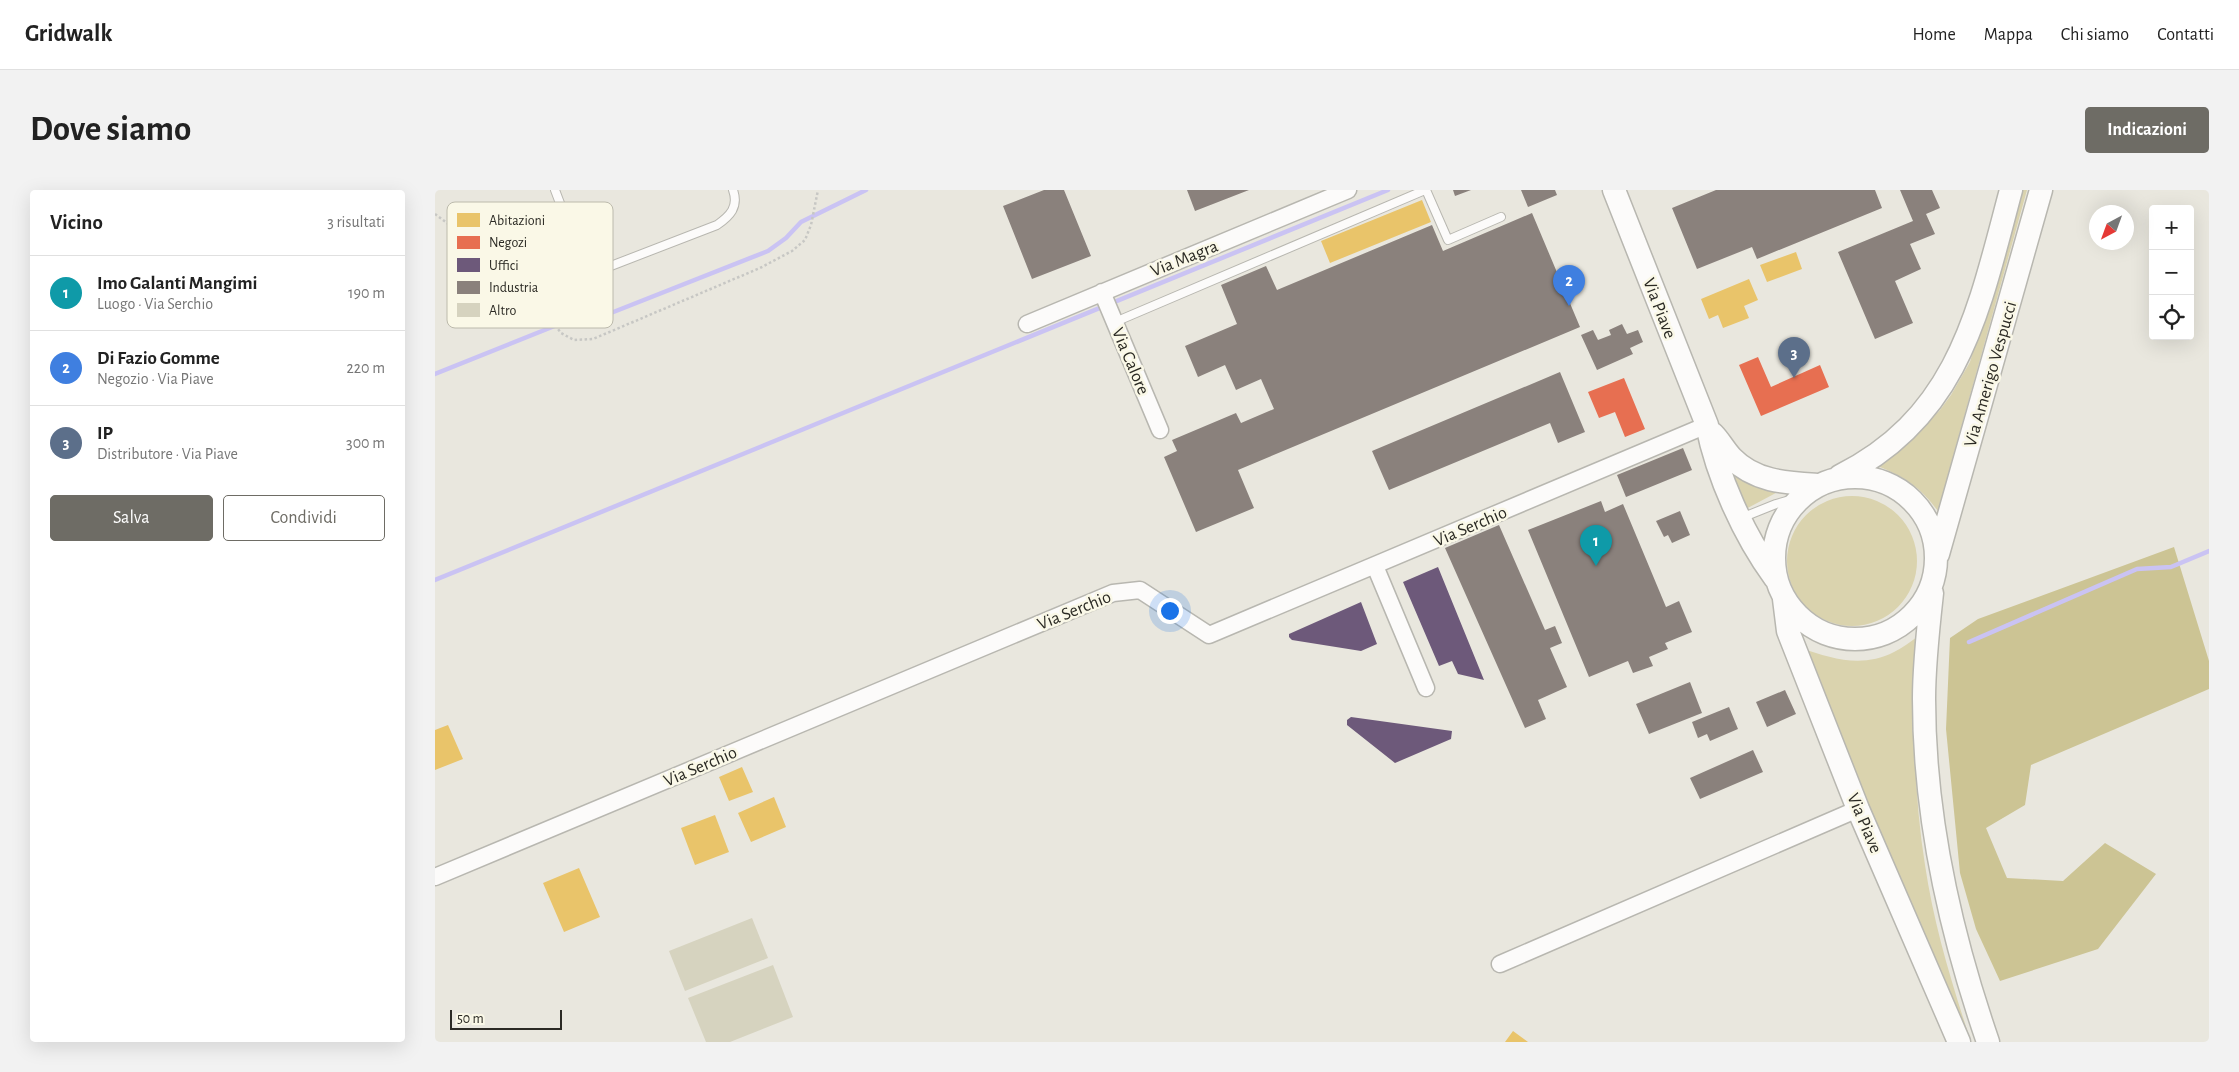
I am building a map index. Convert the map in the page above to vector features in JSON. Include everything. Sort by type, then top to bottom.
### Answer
[{"type":"main road","name":"Via Piave","points":[[1614,190],[1707,425],[1711,448],[1740,518],[1757,553],[1776,578]]},
{"type":"main road","name":"Via Amerigo Vespucci","points":[[1826,482],[1865,463],[1886,448],[1908,429],[1940,389],[1958,358],[1972,325],[2011,190]]},
{"type":"main road","name":"Via Amerigo Vespucci","points":[[1937,557],[2041,190]]},
{"type":"main road","name":"Via Piave","points":[[1707,425],[1732,458],[1747,470],[1765,479],[1826,482]]},
{"type":"main road","points":[[1933,586],[1920,609],[1900,627],[1876,638],[1850,640],[1824,634],[1801,620],[1784,599],[1776,578],[1773,556],[1777,534],[1786,514],[1800,497],[1826,482],[1858,476],[1882,481],[1904,493],[1922,510],[1933,533],[1937,557],[1924,699],[1929,788],[1940,862],[1953,922],[1988,1042]]},
{"type":"main road","name":"Via Piave","points":[[1784,599],[1787,631],[1858,809],[1959,1042]]},
{"type":"street","name":"Via Magra","points":[[1027,324],[1343,191]]},
{"type":"street","name":"Via Calore","points":[[1102,292],[1160,430]]},
{"type":"street","name":"Via Serchio","points":[[435,877],[1113,593],[1140,590],[1209,635],[1707,425]]},
{"type":"street","points":[[1375,566],[1426,688]]},
{"type":"street","points":[[1501,964],[1858,809]]},
{"type":"lane","points":[[555,190],[560,202]]},
{"type":"lane","points":[[613,265],[717,225],[731,215],[735,205],[733,190]]},
{"type":"lane","points":[[1115,322],[1425,190],[1448,240],[1501,217]]},
{"type":"lane","points":[[1740,518],[1800,497]]},
{"type":"path","points":[[557,328],[561,333],[574,340],[593,339],[760,268],[792,252],[805,240],[811,225],[818,190]]},
{"type":"path","points":[[435,214],[447,223]]},
{"type":"shaded area","points":[[2020,190],[2027,190],[1938,511],[1918,489],[1896,474],[1877,466],[1912,439],[1940,410],[1970,362]]},
{"type":"shaded area","points":[[1721,454],[1785,488],[1744,510]]},
{"type":"shaded area","points":[[1852,496],[1865,497],[1877,501],[1898,515],[1912,536],[1916,548],[1916,574],[1912,586],[1898,607],[1877,621],[1865,625],[1852,626],[1839,625],[1827,621],[1806,607],[1792,586],[1788,574],[1787,561],[1788,548],[1792,536],[1806,515],[1827,501],[1839,497]]},
{"type":"shaded area","points":[[2174,547],[2209,661],[2209,689],[2031,765],[2025,805],[1986,828],[2007,878],[2063,881],[2105,843],[2156,874],[2098,949],[2000,981],[1976,929],[1960,873],[1946,729],[1950,638],[1978,619]]},
{"type":"shaded area","points":[[1917,637],[1915,751],[1921,837],[1929,888],[1939,933],[1950,977],[1971,1042],[1965,1042],[1801,648],[1824,656],[1847,660],[1871,660],[1894,652]]},
{"type":"building: Abitazioni","points":[[1422,200],[1431,222],[1330,263],[1321,241]]},
{"type":"building: Abitazioni","points":[[1796,252],[1802,269],[1767,282],[1760,265]]},
{"type":"building: Abitazioni","points":[[1749,279],[1758,300],[1744,306],[1749,318],[1723,328],[1718,315],[1709,319],[1701,299]]},
{"type":"building: Abitazioni","points":[[448,725],[463,759],[435,770],[435,730]]},
{"type":"building: Abitazioni","points":[[742,767],[753,792],[729,801],[719,777]]},
{"type":"building: Abitazioni","points":[[774,797],[786,827],[751,842],[738,813]]},
{"type":"building: Abitazioni","points":[[715,815],[729,852],[695,865],[681,828]]},
{"type":"building: Abitazioni","points":[[579,868],[600,917],[564,932],[543,883]]},
{"type":"building: Abitazioni","points":[[1513,1031],[1528,1042],[1505,1042]]},
{"type":"building: Negozi","points":[[1758,357],[1771,387],[1820,365],[1829,387],[1761,416],[1739,365]]},
{"type":"building: Negozi","points":[[1624,378],[1645,429],[1625,437],[1615,412],[1599,418],[1588,392]]},
{"type":"building: Uffici","points":[[1438,567],[1484,680],[1458,674],[1452,661],[1439,666],[1403,582]]},
{"type":"building: Uffici","points":[[1361,602],[1377,644],[1361,651],[1292,640],[1289,637],[1289,634]]},
{"type":"building: Uffici","points":[[1351,717],[1452,731],[1451,739],[1395,763],[1347,725],[1347,720]]},
{"type":"building: Industria","points":[[1044,190],[1064,190],[1091,256],[1032,279],[1003,206]]},
{"type":"building: Industria","points":[[1187,190],[1249,190],[1195,211]]},
{"type":"building: Industria","points":[[1453,190],[1471,190],[1455,196]]},
{"type":"building: Industria","points":[[1521,190],[1555,190],[1557,195],[1528,207]]},
{"type":"building: Industria","points":[[1716,190],[1875,190],[1882,208],[1757,259],[1752,247],[1697,269],[1672,208]]},
{"type":"building: Industria","points":[[1900,190],[1932,190],[1940,208],[1926,214],[1935,234],[1910,244],[1921,269],[1895,281],[1913,323],[1875,339],[1838,252],[1913,221]]},
{"type":"building: Industria","points":[[1532,213],[1580,327],[1238,470],[1254,508],[1196,532],[1164,457],[1177,451],[1172,440],[1236,413],[1241,423],[1274,409],[1261,379],[1236,390],[1225,365],[1198,377],[1185,346],[1237,324],[1221,285],[1266,266],[1277,290],[1432,225],[1443,251]]},
{"type":"building: Industria","points":[[1622,324],[1627,334],[1638,330],[1643,342],[1630,348],[1633,354],[1597,370],[1581,335],[1593,330],[1598,340],[1611,335],[1609,330]]},
{"type":"building: Industria","points":[[1560,372],[1585,432],[1558,443],[1550,423],[1389,490],[1372,451]]},
{"type":"building: Industria","points":[[1683,448],[1692,470],[1626,497],[1617,475]]},
{"type":"building: Industria","points":[[1601,501],[1605,512],[1623,504],[1666,607],[1679,601],[1692,632],[1665,643],[1668,649],[1649,657],[1653,666],[1633,673],[1628,661],[1589,677],[1528,530]]},
{"type":"building: Industria","points":[[1680,511],[1690,535],[1672,543],[1668,535],[1664,537],[1656,521]]},
{"type":"building: Industria","points":[[1499,525],[1545,630],[1555,626],[1562,643],[1550,648],[1567,687],[1538,700],[1546,719],[1525,728],[1445,548]]},
{"type":"building: Industria","points":[[1690,682],[1702,713],[1649,734],[1636,704]]},
{"type":"building: Industria","points":[[1785,690],[1796,714],[1767,727],[1756,702]]},
{"type":"building: Industria","points":[[1729,707],[1738,729],[1710,741],[1707,734],[1698,738],[1692,722]]},
{"type":"building: Industria","points":[[1753,750],[1763,772],[1700,799],[1690,778]]},
{"type":"building: Altro","points":[[752,918],[768,958],[685,991],[669,951]]},
{"type":"building: Altro","points":[[773,965],[793,1017],[730,1042],[706,1042],[688,998]]},
{"type":"waterway","points":[[613,312],[768,251],[786,238],[801,222],[866,190]]},
{"type":"waterway","points":[[435,580],[1388,190]]},
{"type":"waterway","points":[[435,374],[550,328]]},
{"type":"waterway","points":[[1969,642],[2137,569],[2171,567],[2209,551]]},
{"type":"place","name":"Di Fazio Gomme","points":[[1569,306]]},
{"type":"place","name":"IP","points":[[1794,378]]},
{"type":"place","name":"Imo Galanti Mangimi","points":[[1596,566]]}]
